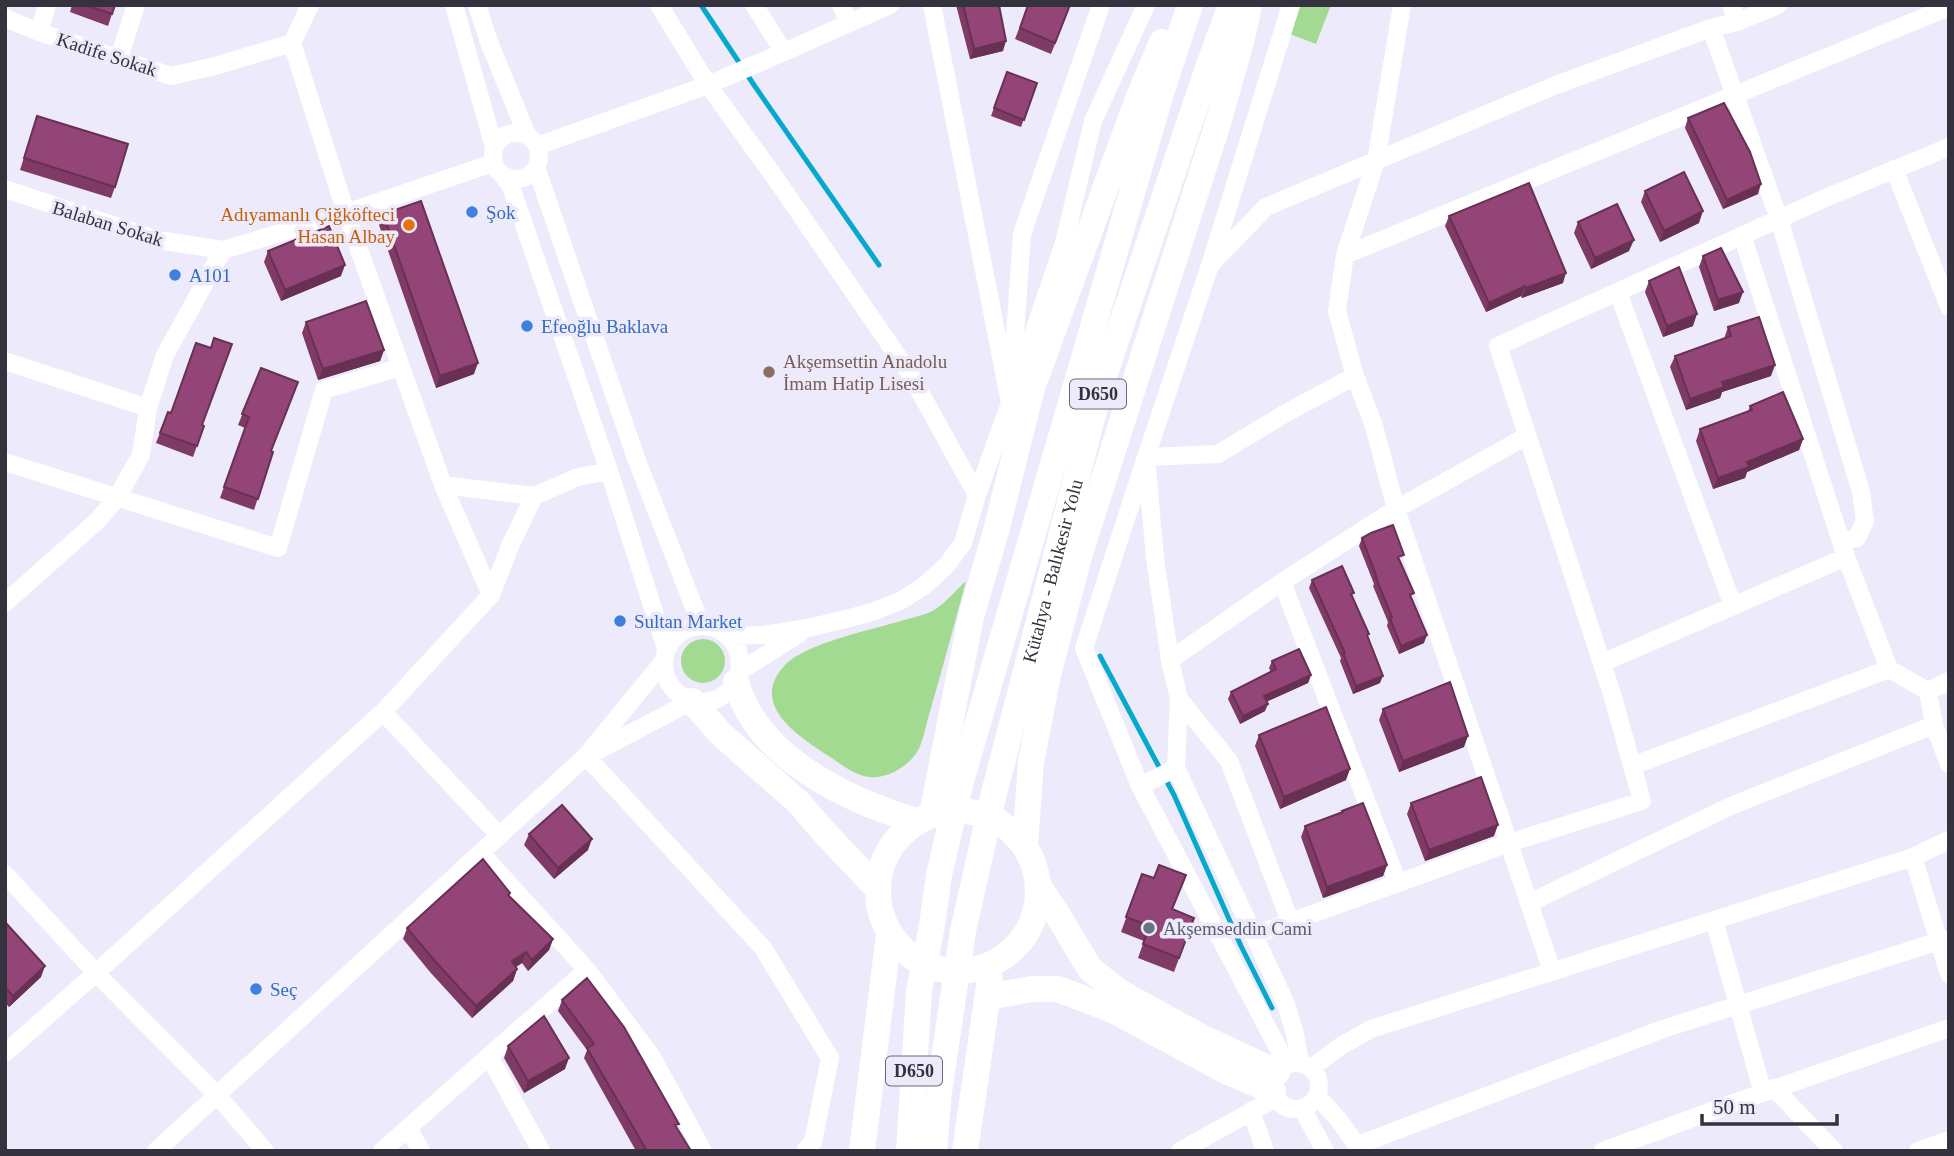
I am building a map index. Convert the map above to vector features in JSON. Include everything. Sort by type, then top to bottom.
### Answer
[{"type":"highway","points":[[924,818],[971,617],[1032,388],[1138,99],[1178,5]]},
{"type":"highway","name":"Kütahya - Balıkesir Yolu","points":[[909,1151],[919,991],[939,875],[961,781],[1161,93],[1191,5]]},
{"type":"highway","name":"Kütahya - Balıkesir Yolu","points":[[934,1151],[939,1092],[963,930],[994,793],[1100,388],[1231,5]]},
{"type":"highway","points":[[1025,846],[1031,762],[1060,626],[1080,552],[1218,123],[1249,5]]},
{"type":"highway","points":[[738,676],[739,694],[759,728],[769,741],[786,755],[830,785],[880,810],[924,818]]},
{"type":"highway","points":[[692,701],[721,734],[798,802],[877,888]]},
{"type":"highway","points":[[953,810],[973,812],[993,818],[1011,830],[1025,846],[1035,866],[1039,887],[1036,911],[1027,933],[1012,951],[992,964],[970,971],[946,971],[914,958],[889,934],[880,912],[877,888],[880,868],[888,849],[901,834],[924,818],[953,810]]},
{"type":"highway","points":[[1039,887],[1090,969],[1121,993],[1201,1037],[1287,1076]]},
{"type":"highway","points":[[862,1151],[889,934]]},
{"type":"highway","points":[[964,1151],[992,964]]},
{"type":"highway","points":[[988,997],[1032,989],[1058,989],[1113,1010],[1228,1072],[1287,1076]]},
{"type":"street","points":[[39,32],[47,5]]},
{"type":"street","points":[[119,58],[136,5]]},
{"type":"street","points":[[310,5],[292,43],[346,213],[443,485],[491,595]]},
{"type":"street","points":[[156,1151],[586,756],[665,655],[671,639],[690,627],[711,626],[729,636],[736,646],[740,658],[738,676],[728,693],[705,702],[680,696],[665,675],[665,655],[609,471],[511,187],[497,162],[454,5]]},
{"type":"street","points":[[477,5],[489,41],[532,141],[539,160],[526,177],[519,179],[510,179],[497,162],[498,141],[512,133],[532,141],[708,85],[890,5]]},
{"type":"street","points":[[659,5],[708,85],[910,374],[977,495]]},
{"type":"street","points":[[754,5],[784,52]]},
{"type":"street","points":[[841,5],[849,23]]},
{"type":"street","points":[[932,5],[1010,402]]},
{"type":"street","points":[[1010,402],[1022,234],[1101,5]]},
{"type":"street","points":[[729,636],[763,635],[808,628],[875,611],[902,600],[924,586],[946,565],[963,543],[1064,243],[1093,121],[1146,5]]},
{"type":"street","points":[[1287,1076],[1140,786],[1084,648],[1210,265],[1291,5]]},
{"type":"street","points":[[1402,5],[1376,161],[1345,255],[1337,311],[1355,376],[1374,426],[1396,509],[1552,971]]},
{"type":"street","points":[[1210,265],[1266,207],[1556,85],[1711,28],[1734,14],[1778,5]]},
{"type":"street","points":[[1345,255],[1949,7]]},
{"type":"street","name":"Kadife Sokak","points":[[5,18],[171,76],[292,43]]},
{"type":"street","points":[[1602,663],[1733,606],[1844,549],[1857,538],[1865,521],[1861,492],[1779,219],[1711,28]]},
{"type":"street","points":[[1254,934],[1509,843],[1642,801],[1602,663],[1498,346],[1779,219],[1949,147]]},
{"type":"street","name":"Balaban Sokak","points":[[5,189],[158,240],[223,250],[346,213],[497,162]]},
{"type":"street","points":[[536,167],[636,458],[701,625]]},
{"type":"street","points":[[1894,169],[1949,307]]},
{"type":"street","points":[[1742,236],[1844,549],[1889,669],[1928,691]]},
{"type":"street","points":[[5,603],[96,522],[117,498],[141,455],[148,408],[165,355],[223,250]]},
{"type":"street","points":[[1618,292],[1733,606]]},
{"type":"street","points":[[5,361],[148,408]]},
{"type":"street","points":[[5,462],[278,548],[324,390],[401,367]]},
{"type":"street","points":[[1146,457],[1219,454],[1286,413],[1355,376]]},
{"type":"street","points":[[1170,660],[1282,582],[1396,509],[1527,436]]},
{"type":"street","points":[[1146,457],[1155,558],[1170,660],[1179,699],[1176,768],[1286,1004],[1295,1034],[1287,1076],[1282,1104],[1292,1109],[1311,1104],[1320,1086],[1317,1077],[1287,1076]]},
{"type":"street","points":[[443,485],[534,496],[578,477],[609,471]]},
{"type":"street","points":[[9,1045],[96,973],[383,712],[491,595],[534,496]]},
{"type":"street","points":[[1282,582],[1398,883]]},
{"type":"street","points":[[738,676],[808,628]]},
{"type":"street","points":[[1632,766],[1889,669]]},
{"type":"street","points":[[1928,691],[1949,681]]},
{"type":"street","points":[[1928,691],[1934,724],[1949,764]]},
{"type":"street","points":[[1179,699],[1229,761],[1290,921]]},
{"type":"street","points":[[586,756],[692,701]]},
{"type":"street","points":[[383,712],[500,836]]},
{"type":"street","points":[[1529,903],[1733,805],[1934,724]]},
{"type":"street","points":[[586,756],[763,948],[830,1058],[813,1142],[805,1151]]},
{"type":"street","points":[[1140,786],[1176,768]]},
{"type":"street","points":[[1180,1151],[1251,1111],[1287,1076],[1371,1029],[1913,857],[1949,840]]},
{"type":"street","points":[[481,853],[587,970],[652,1057],[703,1151]]},
{"type":"street","points":[[1913,857],[1944,940],[1949,974]]},
{"type":"street","points":[[5,874],[96,973],[217,1095],[265,1151]]},
{"type":"street","points":[[1714,920],[1739,1005],[1769,1091],[1834,1151]]},
{"type":"street","points":[[1317,1096],[1360,1148],[1664,1030],[1944,940]]},
{"type":"street","points":[[382,1151],[587,970]]},
{"type":"street","points":[[1603,1151],[1949,1028]]},
{"type":"street","points":[[489,1056],[541,1151]]},
{"type":"street","points":[[1302,1108],[1325,1151]]},
{"type":"street","points":[[1251,1111],[1265,1151]]},
{"type":"street","points":[[408,1128],[421,1151]]},
{"type":"street","points":[[1918,1151],[1949,1140]]},
{"type":"green space","points":[[1300,5],[1331,5],[1316,44],[1290,34]]},
{"type":"green space","points":[[966,581],[922,741],[918,751],[906,764],[895,772],[882,776],[858,774],[803,738],[781,718],[774,706],[772,693],[775,679],[795,657],[824,643],[931,612]]},
{"type":"green space","points":[[703,639],[712,640],[719,645],[724,652],[724,670],[719,677],[712,682],[703,683],[694,682],[687,677],[682,670],[681,661],[682,652],[687,645],[694,640]]},
{"type":"building","points":[[86,5],[115,5],[112,14]]},
{"type":"building","points":[[963,5],[999,5],[1006,41],[974,49]]},
{"type":"building","points":[[1028,5],[1070,5],[1055,43],[1020,28]]},
{"type":"building","points":[[1007,72],[1037,83],[1024,120],[994,108]]},
{"type":"building","points":[[1724,103],[1750,152],[1761,184],[1727,200],[1688,118]]},
{"type":"building","points":[[37,116],[128,144],[115,187],[24,158]]},
{"type":"building","points":[[1684,172],[1703,211],[1664,231],[1645,191]]},
{"type":"building","points":[[1529,183],[1566,273],[1526,288],[1525,286],[1489,303],[1449,216]]},
{"type":"building","points":[[421,201],[478,363],[440,376],[383,214]]},
{"type":"building","points":[[1617,204],[1634,240],[1595,258],[1578,222]]},
{"type":"building","points":[[329,226],[345,265],[285,290],[268,251]]},
{"type":"building","points":[[1721,248],[1743,292],[1718,300],[1703,256]]},
{"type":"building","points":[[1679,267],[1697,314],[1667,326],[1649,281]]},
{"type":"building","points":[[366,301],[384,350],[323,369],[306,322]]},
{"type":"building","points":[[1759,317],[1775,365],[1722,382],[1724,387],[1690,399],[1675,356],[1731,336],[1728,327]]},
{"type":"building","points":[[214,338],[232,344],[197,446],[160,433],[168,412],[171,413],[196,343],[211,348]]},
{"type":"building","points":[[261,368],[298,382],[271,451],[273,452],[258,499],[224,487],[249,417],[242,414]]},
{"type":"building","points":[[1783,392],[1803,439],[1747,462],[1749,467],[1718,478],[1700,429],[1752,410],[1750,406]]},
{"type":"building","points":[[1393,525],[1404,555],[1398,557],[1414,593],[1410,595],[1427,635],[1401,646],[1362,538]]},
{"type":"building","points":[[1342,566],[1383,676],[1356,686],[1345,653],[1312,580]]},
{"type":"building","points":[[1299,649],[1311,675],[1264,696],[1268,704],[1243,716],[1231,692],[1276,669],[1272,661]]},
{"type":"building","points":[[1450,682],[1468,736],[1403,761],[1383,709]]},
{"type":"building","points":[[1326,707],[1350,769],[1284,797],[1259,735]]},
{"type":"building","points":[[1481,777],[1498,825],[1429,850],[1411,803]]},
{"type":"building","points":[[1363,803],[1387,865],[1327,887],[1305,826]]},
{"type":"building","points":[[562,805],[592,839],[558,868],[529,834]]},
{"type":"building","points":[[483,859],[510,893],[508,895],[553,939],[532,960],[526,952],[512,961],[517,969],[476,1006],[407,928]]},
{"type":"building","name":"Akşemseddin Cami","points":[[1159,865],[1186,875],[1172,909],[1194,918],[1179,958],[1143,944],[1150,926],[1126,917],[1142,874],[1154,878]]},
{"type":"building","points":[[5,922],[45,966],[13,996],[5,987]]},
{"type":"building","points":[[587,978],[624,1027],[679,1124],[675,1125],[691,1151],[647,1151],[587,1048],[594,1044],[562,1000]]},
{"type":"building","points":[[544,1016],[569,1058],[528,1081],[508,1046]]},
{"type":"waterway","points":[[701,5],[879,265]]},
{"type":"waterway","points":[[1100,656],[1174,795],[1241,946],[1272,1008]]},
{"type":"place","name":"Şok","points":[[472,212]]},
{"type":"place","name":"Adıyamanlı Çiğköfteci Hasan Albay","points":[[409,225]]},
{"type":"place","name":"A101","points":[[175,275]]},
{"type":"place","name":"Efeoğlu Baklava","points":[[527,326]]},
{"type":"place","name":"Akşemsettin Anadolu İmam Hatip Lisesi","points":[[769,372]]},
{"type":"place","name":"Sultan Market","points":[[620,621]]},
{"type":"place","name":"Akşemseddin Cami","points":[[1149,928]]},
{"type":"place","name":"Seç","points":[[256,989]]}]
